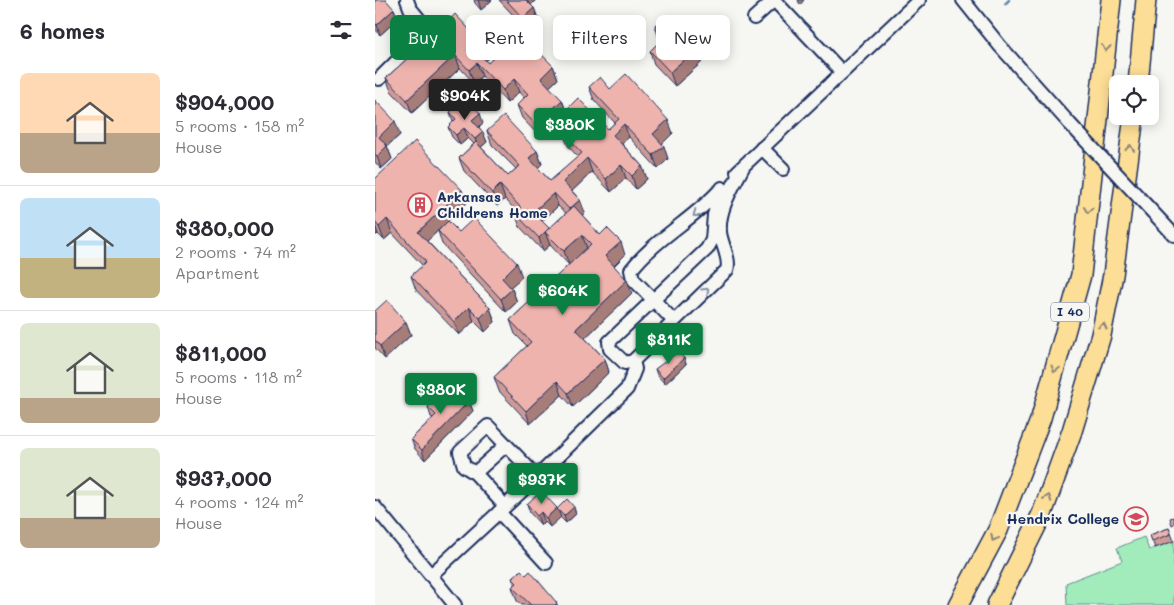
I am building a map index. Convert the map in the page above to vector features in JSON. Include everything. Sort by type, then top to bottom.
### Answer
[{"type":"highway","name":"I 40","points":[[958,605],[998,530],[1041,418],[1081,275],[1111,0]]},
{"type":"highway","points":[[1138,75],[1146,0]]},
{"type":"highway","name":"I 40","points":[[997,605],[1042,514],[1072,431],[1101,335],[1113,275],[1133,125]]},
{"type":"street","points":[[407,0],[416,15]]},
{"type":"street","points":[[754,18],[774,0],[842,72]]},
{"type":"street","points":[[674,321],[633,279],[631,270],[680,224],[703,208],[743,166],[919,0]]},
{"type":"street","points":[[963,0],[1000,46],[1070,124],[1174,235]]},
{"type":"street","points":[[379,79],[398,60]]},
{"type":"street","points":[[762,148],[783,168]]},
{"type":"street","points":[[722,188],[714,215],[711,242],[707,249],[608,343],[610,350],[625,364],[633,361],[725,273],[729,266],[720,234],[721,216],[743,166]]},
{"type":"street","points":[[711,242],[726,257]]},
{"type":"street","points":[[432,574],[537,477],[627,389],[635,369],[633,361]]},
{"type":"street","points":[[537,477],[488,426],[460,452],[464,466],[475,473],[546,563]]},
{"type":"street","points":[[475,473],[506,445]]},
{"type":"street","points":[[375,506],[432,574],[455,605]]},
{"type":"green space","points":[[1144,537],[1149,550],[1174,541],[1174,605],[1067,605],[1066,583],[1122,561],[1117,548]]},
{"type":"building","points":[[375,0],[386,0],[394,9],[377,25],[375,23]]},
{"type":"building","points":[[506,0],[526,0],[534,8],[526,15],[520,15]]},
{"type":"building","points":[[456,15],[466,26],[466,60],[485,60],[488,63],[491,60],[543,60],[543,56],[553,66],[541,78],[562,100],[536,125],[517,105],[528,94],[514,79],[503,90],[477,63],[469,70],[456,56]]},
{"type":"building","points":[[656,45],[656,57],[650,51]]},
{"type":"building","points":[[406,60],[450,60],[407,100],[386,78]]},
{"type":"building","points":[[659,60],[684,60],[670,72]]},
{"type":"building","points":[[626,74],[668,120],[653,134],[664,146],[653,155],[624,124],[613,135],[642,166],[632,176],[621,165],[606,179],[587,158],[563,182],[580,200],[569,209],[554,193],[533,212],[549,228],[539,238],[515,213],[521,208],[500,185],[492,193],[459,158],[476,142],[508,176],[520,166],[487,131],[504,116],[537,151],[529,158],[550,181],[582,153],[563,133],[578,119],[568,108],[578,98],[608,129],[619,119],[589,87],[600,77],[610,89]]},
{"type":"building","points":[[375,100],[395,121],[379,137],[387,146],[377,156],[375,154]]},
{"type":"building","points":[[458,105],[465,112],[473,105],[480,113],[472,120],[483,132],[475,139],[464,128],[456,135],[448,127],[456,119],[450,112]]},
{"type":"building","points":[[415,141],[462,190],[418,232],[490,308],[480,318],[469,307],[454,322],[411,276],[426,262],[387,219],[379,227],[375,222],[375,179]]},
{"type":"building","points":[[574,206],[600,235],[607,228],[621,242],[605,256],[627,280],[576,329],[605,359],[568,393],[557,381],[526,411],[494,377],[531,342],[510,320],[591,244],[582,235],[564,251],[545,232]]},
{"type":"building","points":[[474,218],[517,263],[502,278],[512,289],[501,299],[438,231],[448,221],[459,232]]},
{"type":"building","points":[[387,300],[406,322],[380,346],[375,340],[375,311]]},
{"type":"building","points":[[678,352],[684,358],[663,378],[655,369]]},
{"type":"building","points":[[452,383],[469,401],[422,450],[411,439],[436,415],[428,407]]},
{"type":"building","points":[[541,491],[557,508],[546,518],[541,512],[537,516],[527,504]]},
{"type":"building","points":[[567,499],[574,507],[564,516],[557,509]]},
{"type":"building","points":[[1174,517],[1174,524],[1172,525],[1170,518]]},
{"type":"building","points":[[1169,528],[1171,534],[1152,541],[1150,535]]},
{"type":"building","points":[[521,570],[526,575],[530,571],[557,603],[555,605],[531,605],[512,587],[517,583],[512,578]]},
{"type":"waterway","points":[[1005,4],[1009,0]]},
{"type":"place","name":"Arkansas Childrens Home","points":[[420,205]]},
{"type":"place","name":"Hendrix College","points":[[1136,519]]}]
